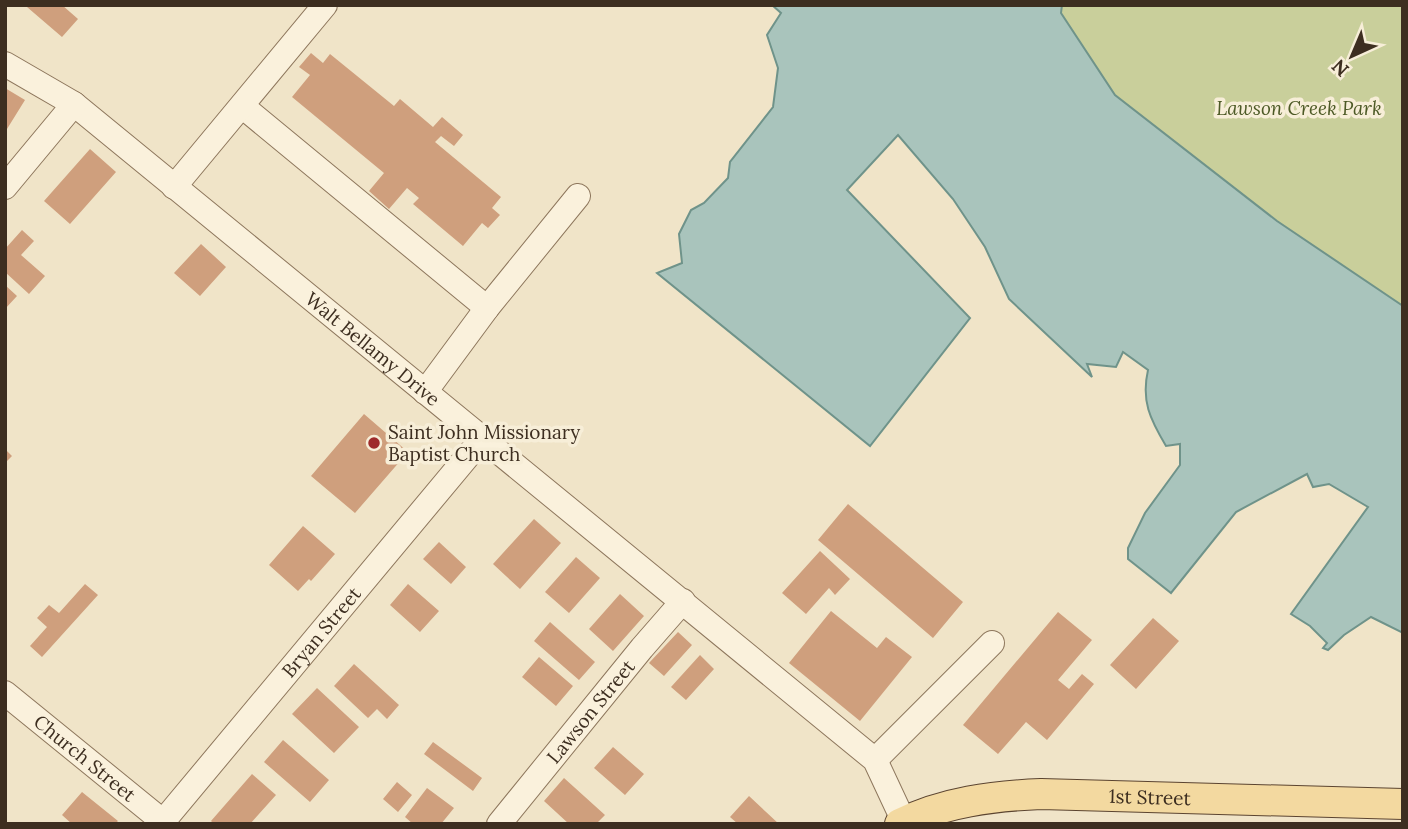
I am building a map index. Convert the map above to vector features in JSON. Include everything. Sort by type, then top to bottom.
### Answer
[{"type":"main road","name":"1st Street","points":[[902,823],[965,802],[1041,794],[1403,804]]},
{"type":"street","points":[[174,187],[325,5]]},
{"type":"street","name":"Walt Bellamy Drive","points":[[5,64],[74,104],[875,760],[902,823]]},
{"type":"street","points":[[5,187],[74,104]]},
{"type":"street","points":[[242,106],[487,308]]},
{"type":"street","points":[[425,392],[487,308],[578,195]]},
{"type":"street","name":"Bryan Street","points":[[164,823],[482,439]]},
{"type":"street","name":"Lawson Street","points":[[499,824],[683,601]]},
{"type":"street","points":[[875,760],[992,643]]},
{"type":"street","name":"Church Street","points":[[5,693],[164,823]]},
{"type":"green space","name":"Lawson Creek Park","points":[[1062,5],[1403,5],[1403,306],[1277,221],[1115,95],[1061,13]]},
{"type":"water","points":[[772,5],[1062,5],[1061,13],[1115,95],[1277,221],[1403,306],[1403,633],[1371,617],[1344,635],[1328,650],[1323,648],[1327,643],[1310,626],[1291,614],[1368,507],[1329,484],[1313,487],[1307,474],[1236,512],[1171,593],[1128,559],[1128,548],[1145,513],[1180,465],[1180,444],[1166,446],[1148,409],[1148,370],[1123,352],[1116,367],[1087,364],[1092,377],[1009,299],[985,247],[953,199],[898,135],[847,190],[970,318],[870,446],[657,273],[682,263],[679,234],[691,210],[704,203],[728,178],[730,162],[773,107],[778,68],[767,35],[781,13]]},
{"type":"building","points":[[62,5],[78,19],[62,37],[27,7]]},
{"type":"building","points":[[311,53],[323,63],[330,54],[394,106],[400,99],[433,127],[442,117],[463,135],[454,146],[441,136],[435,142],[501,197],[492,208],[500,215],[488,228],[482,223],[463,246],[413,204],[419,198],[407,188],[389,209],[369,191],[384,173],[292,97],[310,75],[299,67]]},
{"type":"building","points":[[5,88],[25,100],[7,129],[5,128]]},
{"type":"building","points":[[90,149],[116,172],[70,224],[44,201]]},
{"type":"building","points":[[22,230],[34,241],[21,255],[45,276],[29,294],[5,272],[5,249]]},
{"type":"building","points":[[201,244],[226,267],[200,296],[174,273]]},
{"type":"building","points":[[5,285],[17,296],[5,309]]},
{"type":"building","points":[[364,414],[408,452],[355,513],[311,476]]},
{"type":"building","points":[[5,449],[12,456],[5,463]]},
{"type":"building","points":[[848,504],[963,602],[933,638],[818,540]]},
{"type":"building","points":[[534,519],[561,543],[520,589],[493,564]]},
{"type":"building","points":[[303,526],[335,554],[311,581],[309,579],[298,591],[269,565]]},
{"type":"building","points":[[439,542],[466,567],[451,584],[423,559]]},
{"type":"building","points":[[820,551],[850,579],[835,595],[829,588],[806,614],[782,593]]},
{"type":"building","points":[[576,557],[600,578],[569,613],[545,592]]},
{"type":"building","points":[[85,584],[98,595],[42,657],[30,646],[47,627],[37,618],[49,605],[59,613]]},
{"type":"building","points":[[408,584],[439,611],[420,632],[390,605]]},
{"type":"building","points":[[620,594],[644,616],[613,651],[589,629]]},
{"type":"building","points":[[831,611],[877,648],[886,637],[912,657],[860,721],[789,663]]},
{"type":"building","points":[[1058,612],[1092,640],[1058,680],[1069,689],[1082,674],[1094,684],[1047,740],[1026,722],[998,754],[963,725]]},
{"type":"building","points":[[1153,618],[1179,641],[1136,689],[1110,665]]},
{"type":"building","points":[[550,622],[595,662],[579,680],[534,641]]},
{"type":"building","points":[[678,632],[692,645],[664,676],[649,663]]},
{"type":"building","points":[[700,655],[714,669],[686,700],[671,687]]},
{"type":"building","points":[[539,657],[573,686],[556,706],[522,677]]},
{"type":"building","points":[[354,664],[399,705],[387,719],[377,709],[368,718],[334,686]]},
{"type":"building","points":[[317,688],[359,727],[334,753],[292,714]]},
{"type":"building","points":[[283,740],[329,780],[310,802],[264,762]]},
{"type":"building","points":[[433,742],[482,778],[473,791],[424,754]]},
{"type":"building","points":[[613,747],[644,774],[625,795],[594,768]]},
{"type":"building","points":[[252,774],[276,795],[250,824],[214,824],[211,821]]},
{"type":"building","points":[[564,778],[605,815],[596,824],[569,824],[544,801]]},
{"type":"building","points":[[397,782],[412,795],[398,812],[383,799]]},
{"type":"building","points":[[427,788],[454,808],[441,824],[413,824],[405,817]]},
{"type":"building","points":[[82,792],[118,821],[115,824],[72,824],[62,815]]},
{"type":"building","points":[[749,796],[779,824],[738,824],[730,817]]},
{"type":"place","name":"Saint John Missionary Baptist Church","points":[[374,443]]}]
